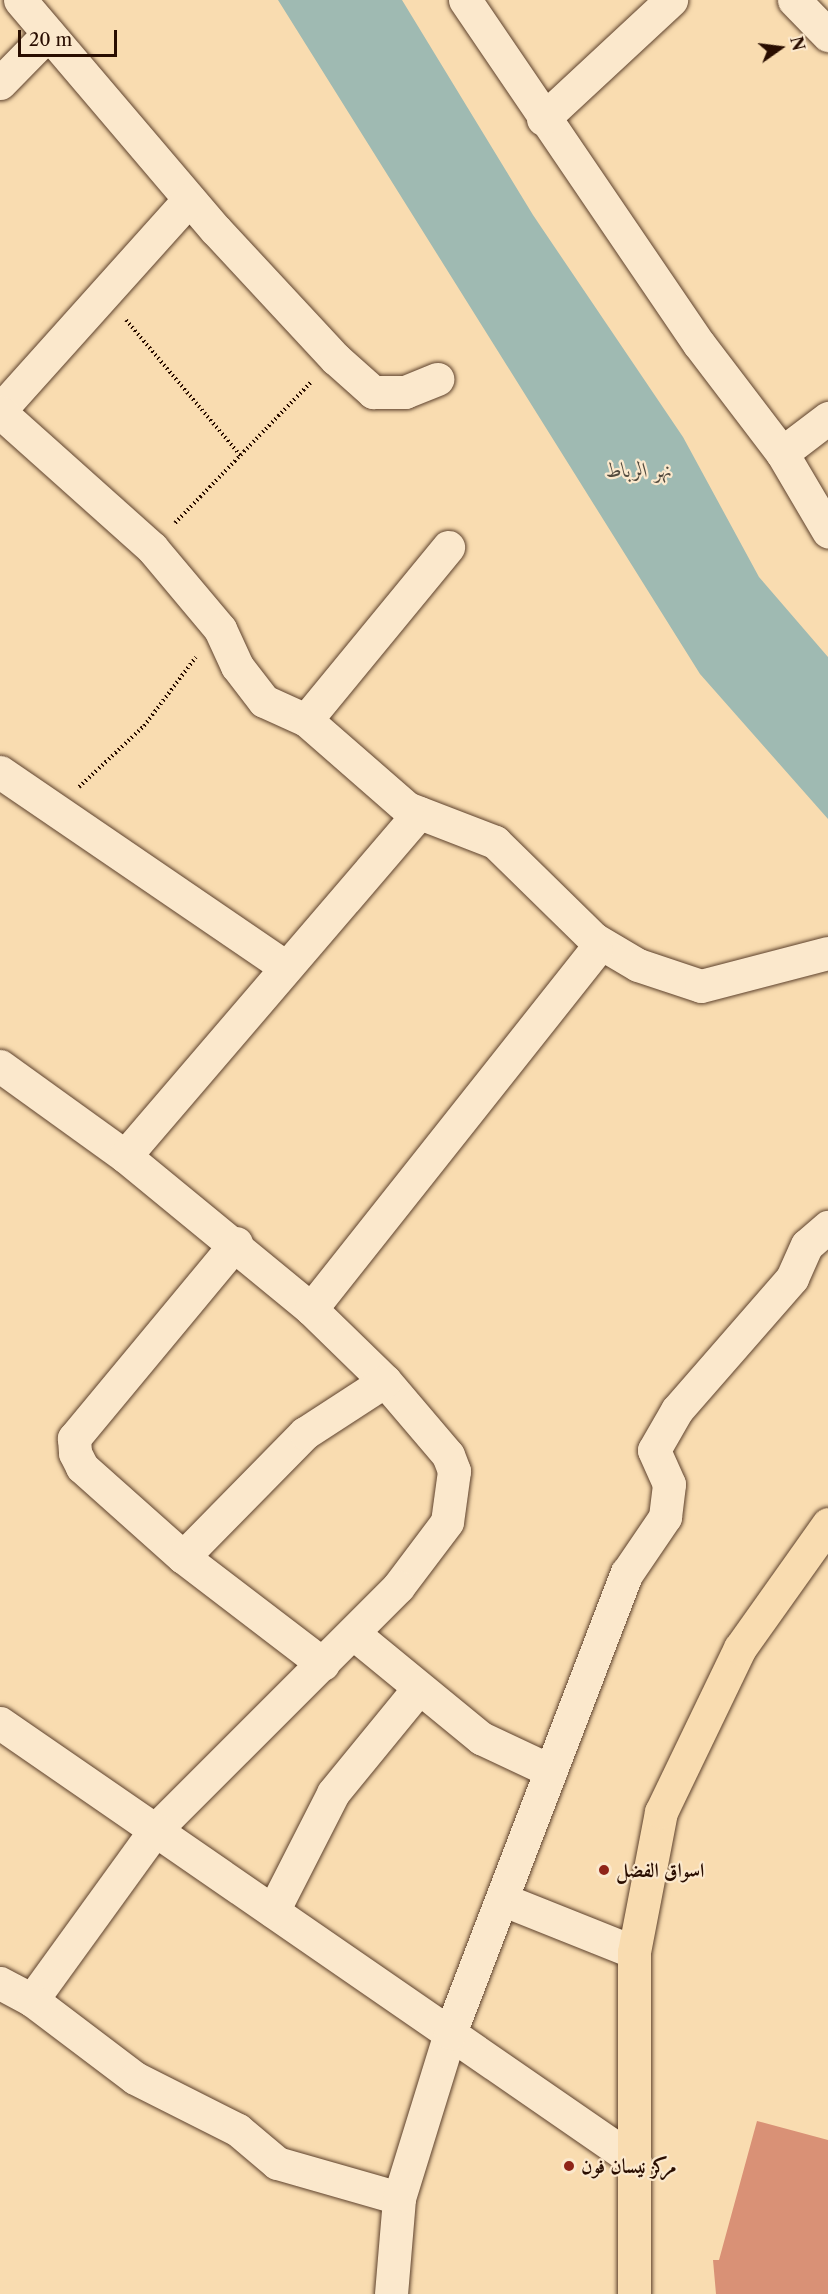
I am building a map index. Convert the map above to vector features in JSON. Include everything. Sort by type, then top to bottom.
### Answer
[{"type":"main road","points":[[634,2294],[634,1952],[662,1812],[740,1648],[828,1524]]},
{"type":"street","points":[[20,0],[189,199],[336,359],[373,392],[405,392],[436,379]]},
{"type":"street","points":[[465,0],[543,119],[782,453],[828,531]]},
{"type":"street","points":[[543,119],[671,0]]},
{"type":"street","points":[[794,0],[828,35]]},
{"type":"street","points":[[0,83],[48,34]]},
{"type":"street","points":[[189,199],[0,411],[152,548],[220,629],[237,666],[264,701],[306,720],[351,764],[419,813],[495,842],[594,939],[638,965],[701,986],[828,953]]},
{"type":"street","points":[[782,453],[828,418]]},
{"type":"street","points":[[306,720],[448,547]]},
{"type":"street","points":[[0,772],[286,967]]},
{"type":"street","points":[[125,1156],[419,813]]},
{"type":"street","points":[[311,1309],[590,960],[594,939]]},
{"type":"street","points":[[0,1066],[125,1156],[236,1243],[311,1309],[385,1381],[448,1455],[454,1471],[447,1522],[354,1633],[155,1830],[32,2000]]},
{"type":"street","points":[[391,2294],[399,2198],[450,2033],[504,1900],[627,1573],[664,1517],[669,1484],[654,1450],[677,1410],[792,1278],[807,1245],[828,1227]]},
{"type":"street","points":[[236,1243],[74,1438],[82,1467],[183,1557],[323,1664]]},
{"type":"street","points":[[183,1557],[305,1432],[385,1381]]},
{"type":"street","points":[[354,1633],[418,1689],[481,1738],[551,1771]]},
{"type":"street","points":[[273,1911],[333,1793],[418,1689]]},
{"type":"street","points":[[0,1723],[635,2161]]},
{"type":"street","points":[[504,1900],[634,1952]]},
{"type":"street","points":[[0,1983],[32,2000],[135,2078],[238,2130],[278,2163],[399,2198]]},
{"type":"path","points":[[104,294],[242,456]]},
{"type":"path","points":[[152,548],[336,359]]},
{"type":"path","points":[[53,808],[115,757],[220,629]]},
{"type":"water","name":"نهر الرباط","points":[[278,0],[402,0],[533,215],[683,437],[759,577],[828,657],[828,819],[700,674]]},
{"type":"building","points":[[757,2121],[828,2140],[828,2294],[716,2294],[713,2260],[719,2260]]},
{"type":"place","name":"اسواق الفضل","points":[[604,1870]]},
{"type":"place","name":"مركز نيسان فون","points":[[569,2166]]}]
